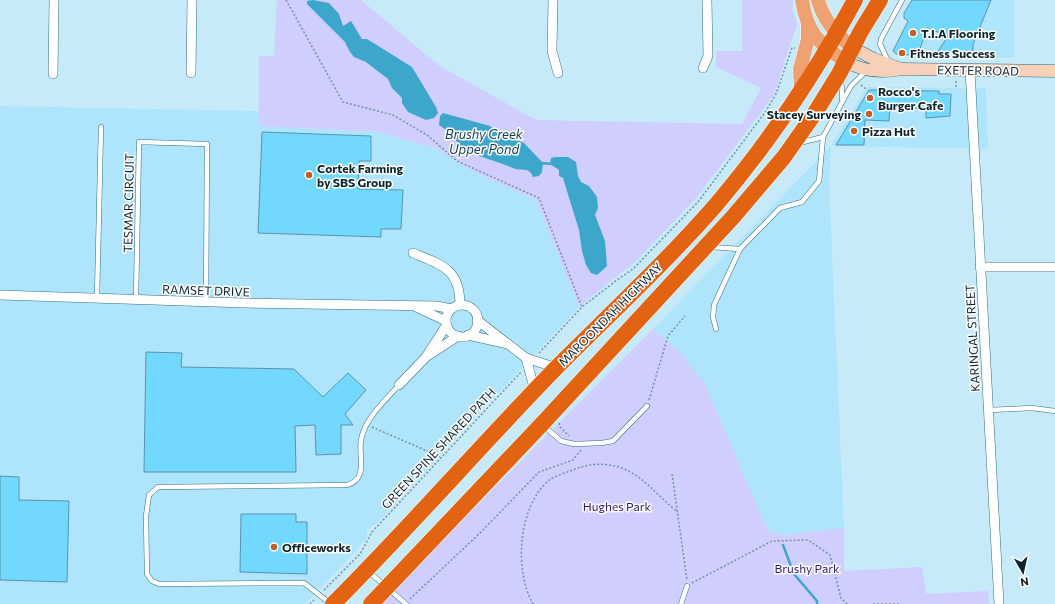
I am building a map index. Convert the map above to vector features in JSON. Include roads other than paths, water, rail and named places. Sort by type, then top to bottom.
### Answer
[{"type":"highway","name":"MAROONDAH HIGHWAY","points":[[332,604],[366,570],[556,368],[610,317],[713,208],[758,152],[801,88],[820,63],[855,0]]},
{"type":"highway","name":"MAROONDAH HIGHWAY","points":[[371,604],[594,369],[733,217],[792,145],[846,61],[880,0]]},
{"type":"main road","points":[[801,88],[800,69],[808,39],[808,26],[802,0]]},
{"type":"main road","points":[[818,0],[824,17],[836,34],[846,61]]},
{"type":"main road","points":[[808,26],[816,38],[827,49],[846,61]]},
{"type":"main road","name":"EXETER ROAD","points":[[846,61],[863,54],[896,67],[1055,71]]},
{"type":"main road","name":"EXETER ROAD","points":[[846,61],[855,67],[868,70],[887,72],[896,67]]},
{"type":"street","points":[[53,74],[54,0]]},
{"type":"street","points":[[191,73],[192,0]]},
{"type":"street","points":[[553,0],[552,51],[558,73]]},
{"type":"street","points":[[703,68],[708,56],[707,0]]},
{"type":"street","name":"KARINGAL STREET","points":[[970,70],[999,604]]},
{"type":"street","points":[[400,385],[426,357],[456,307],[460,290],[455,279],[443,266],[413,253]]},
{"type":"street","points":[[980,267],[1055,268]]},
{"type":"street","name":"RAMSET DRIVE","points":[[0,295],[206,302],[456,307]]},
{"type":"street","name":"RAMSET DRIVE","points":[[412,306],[446,323]]},
{"type":"street","points":[[456,307],[470,307],[476,315],[477,320],[475,329],[468,335]]},
{"type":"street","points":[[477,320],[511,345],[529,361],[556,368]]},
{"type":"street","points":[[446,323],[451,333],[458,336]]},
{"type":"street","points":[[426,357],[458,336],[468,335],[511,345]]},
{"type":"street","points":[[529,361],[535,391]]},
{"type":"lane","points":[[896,67],[884,55],[880,44],[881,39],[902,0]]},
{"type":"lane","points":[[842,102],[842,88],[846,61]]},
{"type":"lane","points":[[716,329],[713,317],[714,305],[740,249],[780,208],[802,202],[820,181],[823,137],[855,80],[868,70]]},
{"type":"lane","points":[[97,298],[101,128]]},
{"type":"lane","points":[[792,145],[823,137]]},
{"type":"lane","name":"TESMAR CIRCUIT","points":[[136,299],[139,142],[207,144],[206,302]]},
{"type":"lane","points":[[706,247],[740,249]]},
{"type":"lane","points":[[332,604],[304,583],[159,584],[152,582],[147,574],[146,516],[149,495],[158,487],[347,485],[354,483],[361,473],[361,441],[366,424],[400,385]]},
{"type":"lane","points":[[542,424],[561,441],[574,444],[585,444],[613,441],[647,406]]},
{"type":"lane","points":[[988,410],[1032,408],[1055,411]]},
{"type":"lane","points":[[366,570],[405,604]]},
{"type":"lane","points":[[681,604],[688,586]]},
{"type":"water","name":"Brushy Creek Upper Pond","points":[[313,0],[329,3],[339,14],[343,26],[351,21],[362,39],[367,39],[412,67],[436,107],[438,113],[434,118],[426,120],[408,112],[402,103],[402,98],[392,88],[388,79],[366,62],[354,57],[345,42],[307,4],[307,1]]},
{"type":"water","name":"Brushy Creek Upper Pond","points":[[443,113],[490,126],[499,133],[524,143],[543,163],[542,172],[539,176],[533,177],[527,170],[516,169],[482,157],[462,147],[452,134],[439,125],[440,116]]},
{"type":"water","name":"Brushy Creek Upper Pond","points":[[568,157],[576,162],[578,176],[581,182],[589,186],[597,197],[598,208],[595,215],[605,241],[607,266],[597,275],[591,273],[586,265],[579,230],[563,178],[559,176],[559,170],[550,164],[551,158]]},
{"type":"waterway","points":[[540,163],[553,164]]},
{"type":"waterway","points":[[783,545],[794,574],[817,601],[817,604]]},
{"type":"place","name":"T.I.A Flooring","points":[[913,33]]},
{"type":"place","name":"Fitness Success","points":[[902,53]]},
{"type":"place","name":"Rocco's Burger Cafe","points":[[870,98]]},
{"type":"place","name":"Stacey Surveying","points":[[869,114]]},
{"type":"place","name":"Pizza Hut","points":[[854,131]]},
{"type":"place","name":"Cortek Farming by SBS Group","points":[[309,175]]},
{"type":"place","name":"Officeworks","points":[[274,547]]},
{"type":"park label","name":"Hughes Park","points":[[617,506]]},
{"type":"park label","name":"Brushy Park","points":[[807,568]]}]
